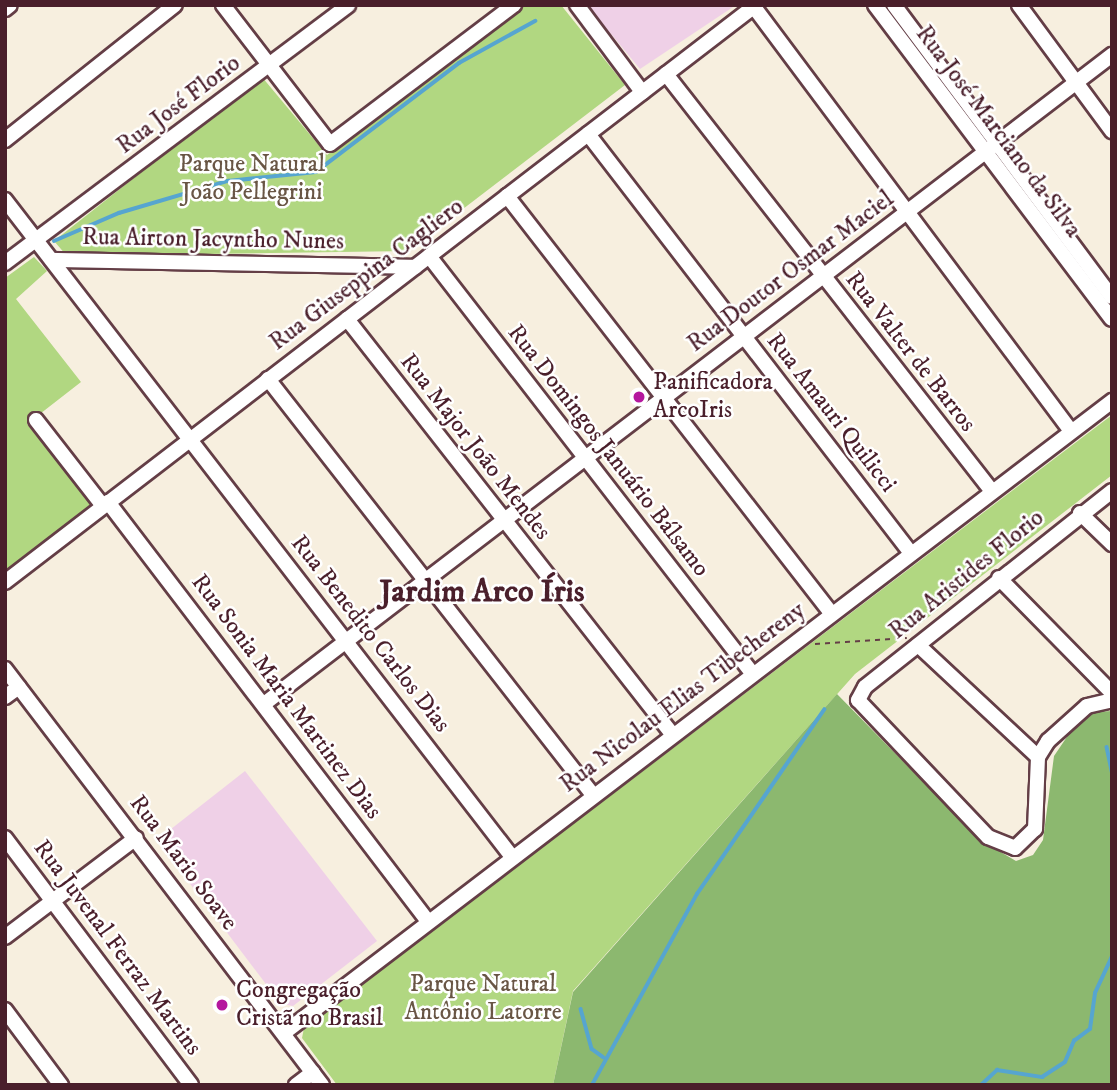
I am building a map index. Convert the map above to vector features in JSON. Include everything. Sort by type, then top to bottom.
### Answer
[{"type":"street","points":[[5,9],[10,5]]},
{"type":"street","points":[[5,141],[176,5]]},
{"type":"street","points":[[223,5],[330,144],[514,5]]},
{"type":"street","name":"Rua José Florio","points":[[5,263],[37,242],[348,5]]},
{"type":"street","points":[[577,5],[642,92]]},
{"type":"street","name":"Rua José Marciano da Silva","points":[[875,5],[984,153],[1112,319]]},
{"type":"street","name":"Rua José Marciano da Silva","points":[[894,5],[1112,297]]},
{"type":"street","points":[[1019,5],[1112,131]]},
{"type":"street","points":[[755,6],[1071,431]]},
{"type":"street","name":"Rua Giuseppina Cagliero","points":[[5,582],[755,6]]},
{"type":"street","name":"Rua Doutor Osmar Maciel","points":[[264,704],[1112,55]]},
{"type":"street","name":"Rua Valter de Barros","points":[[666,74],[991,490]]},
{"type":"street","name":"Rua Amauri Quilicci","points":[[588,134],[911,552]]},
{"type":"street","points":[[507,196],[831,613]]},
{"type":"street","name":"Rua Benedito Carlos Dias","points":[[5,200],[512,857]]},
{"type":"street","name":"Rua Domingos Januário Bálsamo","points":[[429,256],[752,673]]},
{"type":"street","name":"Rua Airton Jacyntho Nunes","points":[[52,260],[415,267]]},
{"type":"street","name":"Rua Major João Mendes","points":[[347,319],[672,734]]},
{"type":"street","points":[[268,379],[593,795]]},
{"type":"street","name":"Rua Nicolau Elias Tibechereny","points":[[284,1033],[427,920],[991,490],[1112,401]]},
{"type":"street","name":"Rua Sonia Maria Martinez Dias","points":[[36,420],[264,704],[427,920]]},
{"type":"street","name":"Rua Aristides Florio","points":[[1038,757],[1035,829],[1026,844],[1008,848],[988,838],[858,700],[918,645],[999,578],[1112,491]]},
{"type":"street","points":[[1080,513],[1112,544]]},
{"type":"street","points":[[999,578],[1112,693]]},
{"type":"street","points":[[918,645],[1038,757],[1087,706],[1112,700]]},
{"type":"street","name":"Rua Mario Soave","points":[[5,669],[322,1085]]},
{"type":"street","points":[[5,697],[19,687]]},
{"type":"street","name":"Rua Juvenal Ferraz Martins","points":[[5,838],[191,1085]]},
{"type":"street","points":[[5,937],[136,838]]},
{"type":"street","points":[[5,1010],[61,1085]]},
{"type":"street","points":[[296,1085],[313,1072]]},
{"type":"path","points":[[806,633],[815,644],[882,636],[918,645]]},
{"type":"shaded area","points":[[587,5],[736,5],[640,69]]},
{"type":"shaded area","points":[[245,771],[377,941],[293,1006],[281,1004],[157,840]]},
{"type":"green space","name":"Parque Natural João Pellegrini","points":[[523,5],[561,5],[625,85],[408,251],[67,256],[54,241],[262,77],[327,155]]},
{"type":"green space","points":[[34,257],[47,271],[16,299],[81,382],[27,424],[92,504],[5,571],[5,278]]},
{"type":"green space","name":"Parque Natural Antônio Latorre","points":[[1112,415],[1112,475],[855,674],[573,991],[553,1085],[337,1085],[302,1038],[304,1028]]},
{"type":"green space","points":[[837,694],[980,840],[1016,861],[1033,855],[1043,840],[1054,756],[1075,725],[1095,712],[1112,711],[1112,1085],[553,1085],[573,992]]},
{"type":"waterway","points":[[54,241],[119,213],[228,181],[316,172],[459,63],[535,21]]},
{"type":"waterway","points":[[592,1085],[697,894],[824,710]]},
{"type":"waterway","points":[[1107,747],[1112,771]]},
{"type":"waterway","points":[[981,1085],[997,1070],[1042,1077],[1065,1062],[1074,1041],[1090,1029],[1095,993],[1112,957]]},
{"type":"waterway","points":[[581,1009],[592,1049],[603,1057]]},
{"type":"place","name":"Panificadora ArcoIris","points":[[639,397]]},
{"type":"place","name":"Congregação Cristã no Brasil","points":[[222,1005]]},
{"type":"district","name":"Jardim Arco Íris","points":[[482,592]]}]
